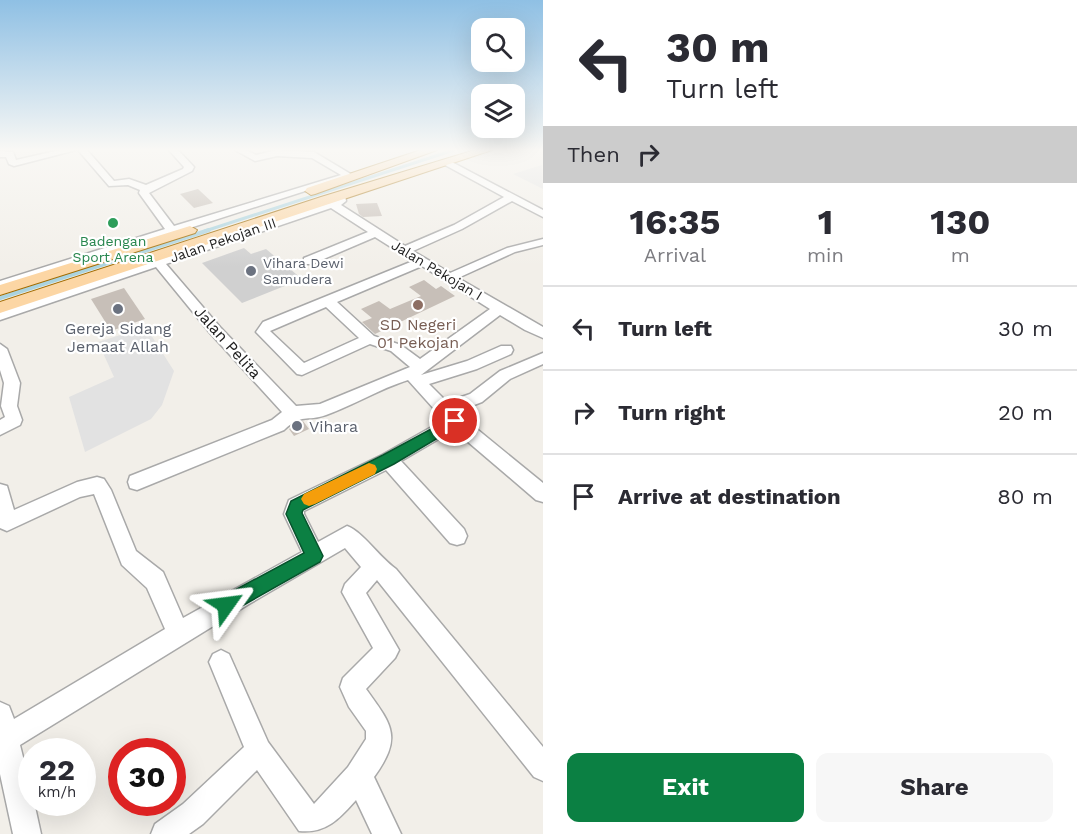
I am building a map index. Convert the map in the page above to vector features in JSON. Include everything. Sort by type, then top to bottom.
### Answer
[{"type":"main road","points":[[0,308],[329,198],[337,189]]},
{"type":"main road","points":[[0,290],[360,189]]},
{"type":"street","points":[[146,189],[146,197],[172,230]]},
{"type":"street","points":[[0,285],[301,189]]},
{"type":"street","points":[[495,189],[543,214]]},
{"type":"street","name":"Jalan Pekojan I","points":[[329,198],[376,233],[543,333]]},
{"type":"street","name":"Jalan Pekojan III","points":[[0,316],[162,266],[329,198]]},
{"type":"street","points":[[405,250],[458,227],[512,198]]},
{"type":"street","points":[[530,207],[543,199]]},
{"type":"street","points":[[308,261],[376,233]]},
{"type":"street","points":[[450,278],[511,249],[543,242]]},
{"type":"street","points":[[369,339],[302,370],[263,332],[268,325],[424,261]]},
{"type":"street","name":"Jalan Pelita","points":[[162,266],[215,330],[298,413]]},
{"type":"street","points":[[328,301],[369,339],[396,348],[450,416],[543,494]]},
{"type":"street","points":[[417,374],[500,308]]},
{"type":"street","points":[[0,349],[12,383],[9,406],[14,420],[0,428]]},
{"type":"street","points":[[137,482],[278,425],[298,413],[322,410],[387,381],[472,366],[506,350]]},
{"type":"street","points":[[314,556],[294,514],[296,506],[388,460],[476,399],[505,375],[543,358]]},
{"type":"street","points":[[388,460],[458,536]]},
{"type":"street","points":[[0,492],[7,522],[77,490],[97,485],[102,490],[129,558],[155,580],[178,633]]},
{"type":"street","points":[[27,834],[2,728],[123,669],[248,591],[348,535],[375,567],[389,576],[543,768]]},
{"type":"street","points":[[221,662],[259,751],[309,821],[319,820],[365,769],[381,733],[352,687],[387,648],[353,592],[375,567]]},
{"type":"street","points":[[165,834],[194,813],[228,778],[259,751]]},
{"type":"street","points":[[359,776],[387,834]]},
{"type":"shaded area","name":"Vihara Dewi Samudera","points":[[244,248],[251,254],[266,249],[302,279],[242,303],[202,263]]},
{"type":"shaded area","points":[[146,327],[174,371],[162,405],[151,419],[85,452],[69,397],[114,377],[98,342]]},
{"type":"building","points":[[198,189],[213,203],[194,208],[180,194]]},
{"type":"building","points":[[377,203],[382,216],[363,217],[359,214],[356,204]]},
{"type":"building","name":"SD Negeri 01 Pekojan","points":[[424,280],[436,289],[441,286],[455,296],[375,334],[362,322],[372,318],[361,309],[379,301],[390,309],[421,296],[409,287]]},
{"type":"building","name":"Gereja Sidang Jemaat Allah","points":[[124,288],[145,319],[111,331],[91,299]]},
{"type":"building","points":[[303,421],[309,429],[294,436],[289,429]]},
{"type":"waterway","points":[[205,231],[334,189]]},
{"type":"waterway","points":[[0,298],[209,230]]},
{"type":"slow traffic","points":[[309,499],[369,469]]},
{"type":"place","name":"Badengan Sport Arena","points":[[113,223]]},
{"type":"place","name":"Vihara Dewi Samudera","points":[[251,271]]},
{"type":"place","name":"SD Negeri 01 Pekojan","points":[[418,305]]},
{"type":"place","name":"Gereja Sidang Jemaat Allah","points":[[118,309]]},
{"type":"place","name":"Vihara","points":[[297,426]]},
{"type":"route","points":[[226,605],[314,556],[294,514],[296,506],[388,460],[455,421]]}]
